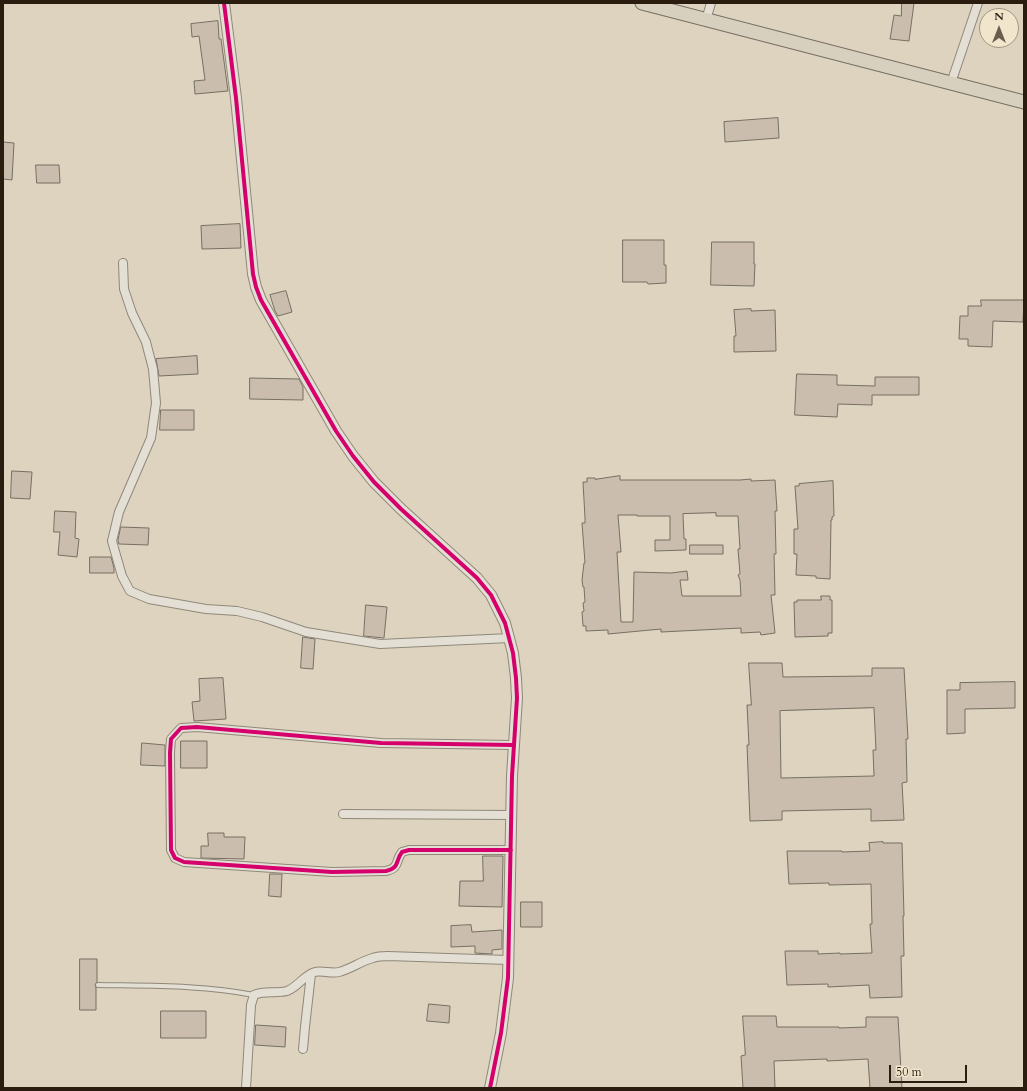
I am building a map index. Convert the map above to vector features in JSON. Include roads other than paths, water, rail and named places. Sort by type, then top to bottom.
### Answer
[{"type":"main road","points":[[642,3],[1024,102]]},
{"type":"street","points":[[224,3],[236,98],[253,274],[261,300],[336,431],[353,456],[374,482],[401,510],[477,578],[491,595],[499,609],[510,638],[516,678],[517,698],[513,745],[508,960],[504,1014],[490,1088]]},
{"type":"street","points":[[706,20],[711,3]]},
{"type":"street","points":[[951,83],[978,3]]},
{"type":"street","points":[[123,263],[124,289],[132,313],[146,342],[153,369],[156,403],[152,438],[119,512],[112,541],[122,576],[130,591],[149,599],[206,609],[237,611],[262,617],[306,632],[380,644],[510,638]]},
{"type":"street","points":[[511,850],[409,850],[402,852],[399,856],[397,865],[393,869],[386,871],[332,872],[184,862],[175,858],[171,850],[170,753],[171,739],[181,728],[198,727],[382,744],[513,745]]},
{"type":"street","points":[[343,814],[512,815]]},
{"type":"street","points":[[246,1088],[251,1005],[254,995],[262,992],[288,991],[315,972],[337,973],[347,970],[374,957],[388,956],[508,960]]},
{"type":"street","points":[[303,1049],[312,974]]},
{"type":"lane","points":[[98,985],[198,988],[227,990],[254,995]]}]
